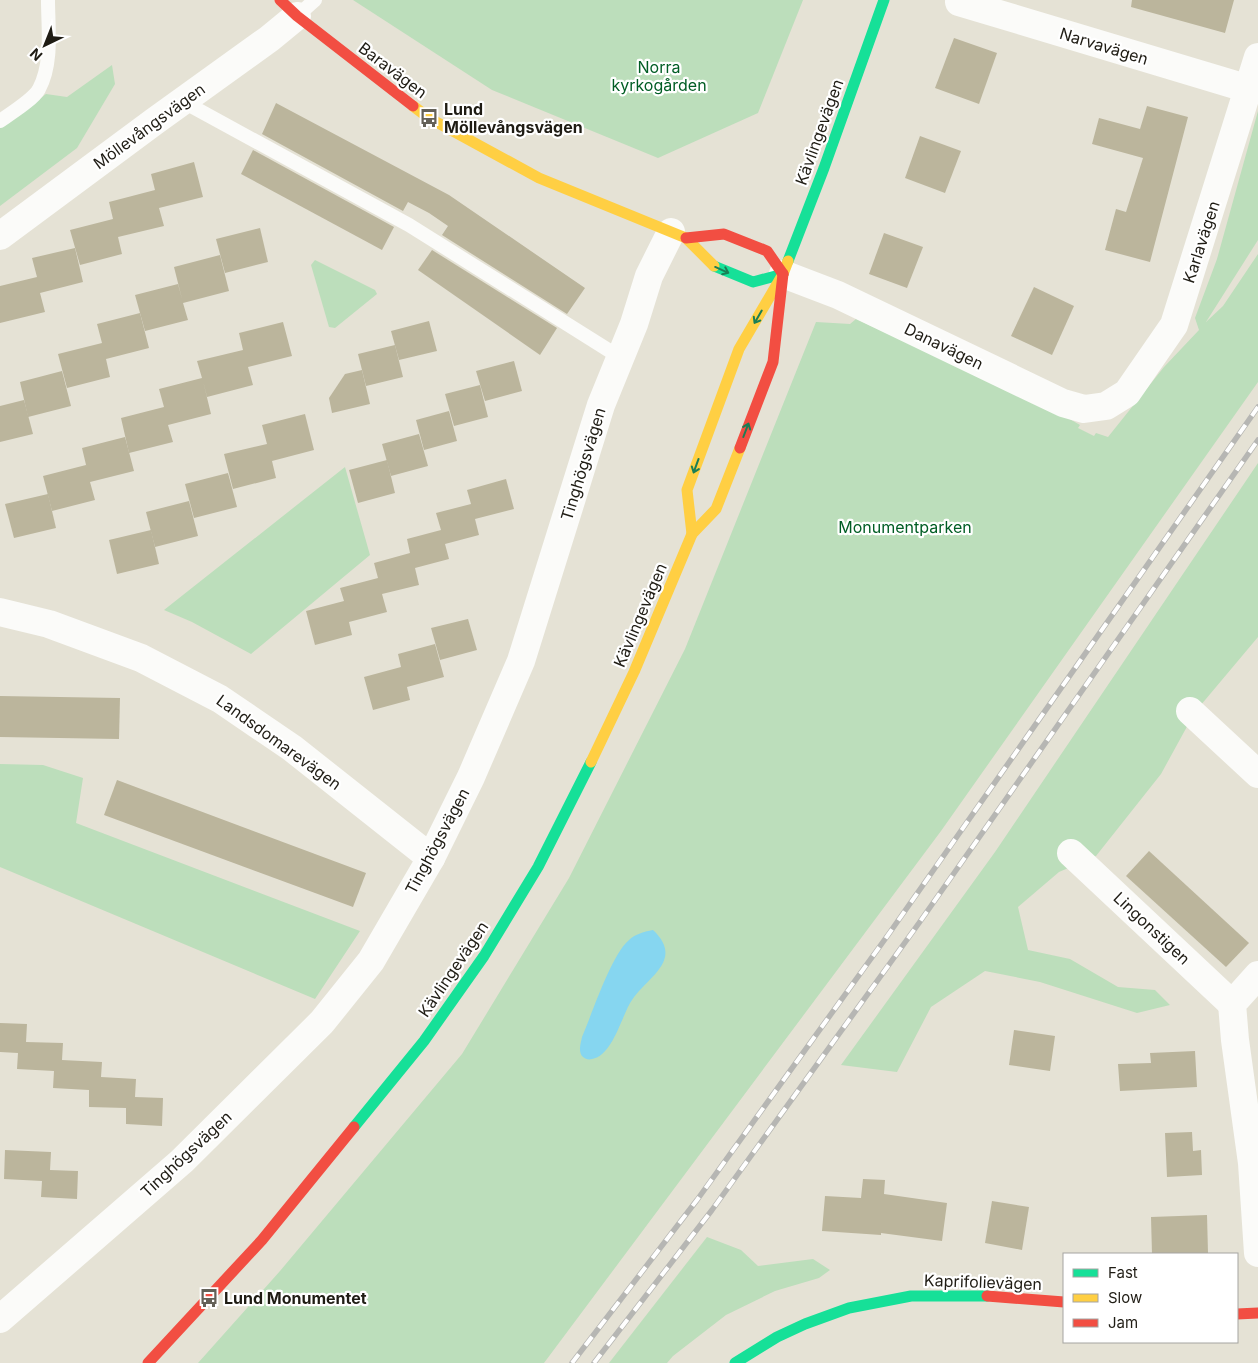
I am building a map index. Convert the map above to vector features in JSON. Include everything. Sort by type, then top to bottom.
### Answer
[{"type":"main road","name":"Kävlingevägen","points":[[692,534],[687,490],[739,349],[782,274],[824,168],[884,0]]},
{"type":"main road","name":"Baravägen","points":[[297,5],[429,118],[539,178],[679,235],[714,266],[753,282],[782,274],[767,251],[724,234],[679,235]]},
{"type":"main road","name":"Kävlingevägen","points":[[148,1363],[262,1240],[424,1042],[484,956],[538,868],[595,756],[634,672],[692,534],[716,509],[773,362],[782,274]]},
{"type":"main road","name":"Kaprifolievägen","points":[[735,1363],[777,1337],[805,1324],[849,1308],[911,1296],[963,1295],[1063,1302]]},
{"type":"main road","points":[[1238,1314],[1258,1313]]},
{"type":"street","name":"Narvavägen","points":[[959,2],[1249,89]]},
{"type":"street","name":"Möllevångsvägen","points":[[0,236],[269,39],[297,5]]},
{"type":"street","name":"Karlavägen","points":[[1106,406],[1127,393],[1174,325],[1258,57]]},
{"type":"street","name":"Tinghögsvägen","points":[[0,1319],[182,1161],[322,1022],[371,961],[431,858],[471,777],[521,661],[601,405],[621,358],[649,276],[679,235]]},
{"type":"street","name":"Danavägen","points":[[782,274],[838,295],[1063,403],[1084,409],[1106,406]]},
{"type":"street","name":"Landsdomarevägen","points":[[0,612],[49,624],[141,658],[220,698],[292,748],[431,858]]},
{"type":"street","points":[[1190,711],[1258,774]]},
{"type":"street","name":"Lingonstigen","points":[[1071,853],[1232,1004]]},
{"type":"street","points":[[1258,975],[1232,1004],[1235,1040],[1255,1162],[1258,1253]]},
{"type":"lane","points":[[0,121],[39,90],[48,62],[48,0]]},
{"type":"lane","points":[[182,101],[409,225],[621,358]]},
{"type":"green space","name":"Norra kyrkogården","points":[[353,0],[803,0],[758,113],[658,158],[492,90]]},
{"type":"green space","points":[[112,65],[115,84],[77,148],[0,206],[0,128],[46,94],[67,97]]},
{"type":"green space","name":"Monumentparken","points":[[1258,111],[1258,240],[1206,322],[1223,306],[1258,254],[1258,382],[941,831],[544,1363],[198,1363],[280,1271],[462,1054],[569,878],[685,649],[816,322],[850,324],[856,319],[1061,414],[1080,425],[1078,428],[1094,436],[1096,433],[1108,437],[1164,367],[1199,330],[1195,318],[1217,259]]},
{"type":"green space","points":[[315,260],[375,290],[377,294],[335,328],[329,327],[311,265]]},
{"type":"green space","points":[[1258,463],[1258,637],[1195,712],[1161,774],[1096,856],[1059,872],[1018,907],[1028,950],[1070,959],[1118,987],[1155,990],[1170,1005],[1137,1013],[1040,982],[985,971],[931,1007],[897,1072],[841,1065],[995,852]]},
{"type":"green space","points":[[345,467],[370,555],[251,654],[192,622],[164,610]]},
{"type":"green space","points":[[0,764],[43,765],[83,778],[76,823],[360,931],[315,999],[0,867]]},
{"type":"green space","points":[[707,1237],[741,1250],[758,1266],[813,1259],[830,1270],[819,1278],[775,1291],[726,1315],[673,1356],[667,1363],[609,1363]]},
{"type":"water","points":[[653,930],[662,941],[665,950],[660,968],[628,1006],[616,1034],[606,1050],[599,1056],[585,1059],[580,1051],[582,1037],[615,959],[631,939],[639,934]]},
{"type":"building","points":[[1132,0],[1234,0],[1225,33],[1131,7]]},
{"type":"building","points":[[954,38],[997,53],[979,104],[935,88]]},
{"type":"building","points":[[276,103],[449,195],[585,288],[567,314],[442,235],[448,226],[429,213],[408,202],[403,211],[262,134]]},
{"type":"building","points":[[1147,106],[1188,117],[1150,262],[1105,250],[1116,209],[1126,212],[1143,158],[1092,144],[1099,118],[1140,129]]},
{"type":"building","points":[[920,136],[961,151],[945,193],[905,178]]},
{"type":"building","points":[[253,150],[394,227],[382,250],[241,174]]},
{"type":"building","points":[[194,162],[203,197],[159,208],[164,226],[118,237],[122,254],[80,265],[70,230],[113,219],[109,202],[155,190],[151,174]]},
{"type":"building","points":[[260,228],[268,262],[225,273],[216,239]]},
{"type":"building","points":[[884,233],[923,247],[907,288],[869,274]]},
{"type":"building","points":[[75,248],[83,282],[40,293],[45,312],[0,323],[0,286],[37,277],[32,258]]},
{"type":"building","points":[[432,250],[557,328],[540,355],[418,270]]},
{"type":"building","points":[[220,255],[229,291],[183,303],[188,320],[145,331],[135,295],[178,284],[182,299],[174,267]]},
{"type":"building","points":[[1034,287],[1074,306],[1052,355],[1011,336]]},
{"type":"building","points":[[140,313],[149,348],[106,359],[110,377],[67,388],[58,354],[102,343],[97,324]]},
{"type":"building","points":[[429,321],[437,351],[399,360],[391,331]]},
{"type":"building","points":[[283,322],[292,356],[248,367],[253,385],[207,397],[203,381],[211,414],[168,425],[173,442],[129,453],[121,418],[164,407],[159,389],[202,378],[197,361],[243,350],[239,333]]},
{"type":"building","points":[[395,345],[403,377],[366,386],[358,354]]},
{"type":"building","points":[[514,361],[522,391],[485,401],[476,371]]},
{"type":"building","points":[[362,370],[370,404],[332,413],[329,398],[345,374]]},
{"type":"building","points":[[62,371],[71,406],[28,417],[20,382]]},
{"type":"building","points":[[480,385],[488,417],[454,426],[445,394]]},
{"type":"building","points":[[24,400],[33,434],[0,442],[0,406]]},
{"type":"building","points":[[449,411],[457,441],[424,450],[416,420]]},
{"type":"building","points":[[305,414],[314,450],[272,461],[276,478],[233,489],[224,454],[267,444],[262,425]]},
{"type":"building","points":[[419,434],[428,466],[391,476],[382,444]]},
{"type":"building","points":[[125,437],[134,471],[90,482],[95,500],[52,511],[43,476],[86,465],[87,469],[82,448]]},
{"type":"building","points":[[387,460],[395,493],[358,503],[349,470]]},
{"type":"building","points":[[228,473],[237,507],[194,518],[185,484]]},
{"type":"building","points":[[506,479],[514,509],[475,519],[479,535],[445,544],[449,559],[415,568],[419,585],[382,594],[387,612],[349,622],[352,635],[315,645],[306,611],[344,601],[340,588],[378,578],[374,563],[410,553],[407,539],[441,530],[436,513],[471,504],[467,490]]},
{"type":"building","points":[[48,494],[56,528],[14,538],[5,504]]},
{"type":"building","points":[[189,501],[198,536],[155,547],[146,512]]},
{"type":"building","points":[[151,530],[159,564],[117,574],[109,540]]},
{"type":"building","points":[[468,619],[477,650],[440,660],[431,628]]},
{"type":"building","points":[[435,644],[444,677],[407,687],[410,700],[373,710],[364,677],[401,667],[398,654]]},
{"type":"building","points":[[0,696],[120,698],[119,739],[0,737]]},
{"type":"building","points":[[117,780],[366,873],[353,907],[104,815]]},
{"type":"building","points":[[1149,851],[1249,943],[1226,967],[1126,876]]},
{"type":"building","points":[[0,1023],[27,1024],[26,1042],[63,1043],[62,1060],[102,1062],[101,1077],[136,1079],[135,1097],[163,1098],[162,1126],[126,1124],[126,1108],[89,1107],[89,1090],[53,1088],[54,1071],[17,1069],[18,1053],[0,1052]]},
{"type":"building","points":[[1014,1030],[1055,1036],[1050,1071],[1009,1065]]},
{"type":"building","points":[[1195,1051],[1197,1087],[1120,1091],[1118,1064],[1151,1063],[1150,1053]]},
{"type":"building","points":[[1192,1132],[1193,1151],[1201,1150],[1202,1175],[1167,1177],[1165,1133]]},
{"type":"building","points":[[5,1150],[51,1152],[50,1170],[78,1171],[77,1199],[41,1197],[42,1181],[4,1179]]},
{"type":"building","points":[[863,1179],[885,1180],[884,1194],[947,1203],[942,1241],[881,1233],[881,1235],[822,1231],[825,1196],[861,1198]]},
{"type":"building","points":[[992,1201],[1029,1207],[1022,1250],[985,1243]]},
{"type":"building","points":[[1207,1215],[1208,1253],[1152,1253],[1151,1217]]},
{"type":"railway","points":[[572,1363],[697,1200],[888,935],[1258,407]]},
{"type":"railway","points":[[594,1363],[712,1210],[919,923],[1258,440]]},
{"type":"traffic: fast","points":[[788,261],[824,168],[884,0]]},
{"type":"traffic: fast","points":[[714,266],[753,282],[783,274]]},
{"type":"traffic: fast","points":[[354,1127],[424,1041],[484,956],[538,867],[591,762]]},
{"type":"traffic: fast","points":[[735,1363],[777,1337],[805,1324],[849,1308],[911,1296],[987,1296]]},
{"type":"traffic: slow","points":[[413,106],[429,118],[539,178],[686,238],[714,266]]},
{"type":"traffic: slow","points":[[692,534],[687,490],[739,349],[783,274],[788,261]]},
{"type":"traffic: slow","points":[[591,762],[634,672],[692,534],[716,509],[740,448]]},
{"type":"traffic: jam","points":[[280,0],[297,16],[413,106]]},
{"type":"traffic: jam","points":[[686,238],[724,234],[767,251],[783,274]]},
{"type":"traffic: jam","points":[[740,448],[773,362],[783,274]]},
{"type":"traffic: jam","points":[[148,1363],[262,1240],[354,1127]]},
{"type":"traffic: jam","points":[[987,1296],[1063,1302]]},
{"type":"traffic: jam","points":[[1238,1314],[1258,1313]]},
{"type":"place","name":"Lund Möllevångsvägen","points":[[429,118]]},
{"type":"place","name":"Lund Monumentet","points":[[209,1298]]}]
